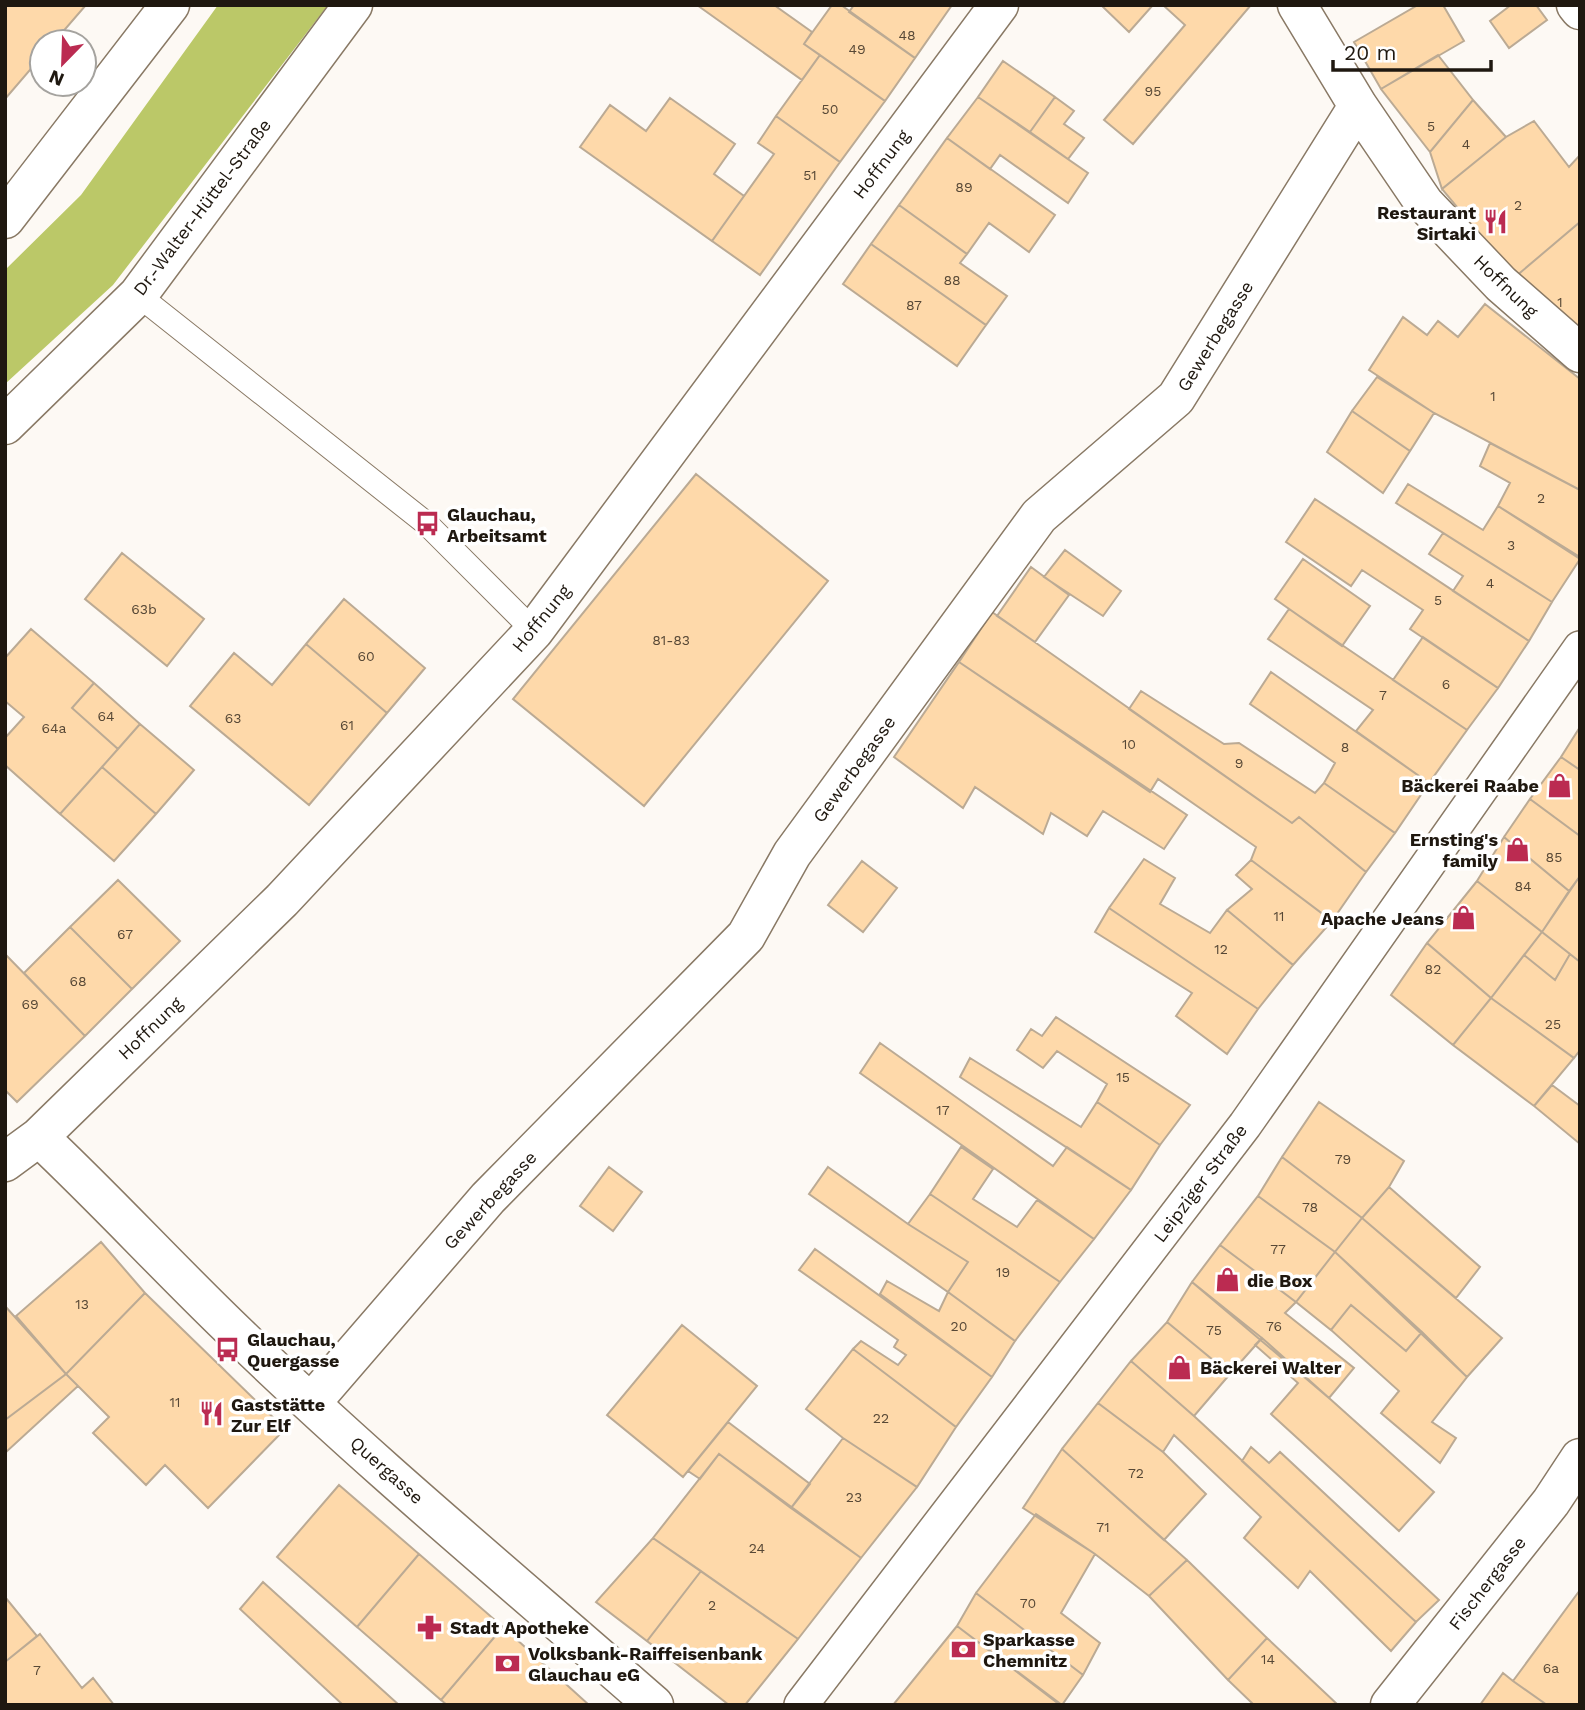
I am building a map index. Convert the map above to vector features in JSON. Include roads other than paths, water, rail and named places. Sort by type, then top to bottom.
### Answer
[{"type":"street","points":[[5,219],[170,5]]},
{"type":"street","name":"Dr.-Walter-Hüttel-Straße","points":[[5,425],[138,295],[353,5]]},
{"type":"street","name":"Hoffnung","points":[[5,1162],[39,1137],[282,900],[534,631],[999,5]]},
{"type":"street","name":"Hoffnung","points":[[1297,5],[1358,106],[1424,203],[1501,284],[1580,353]]},
{"type":"street","points":[[1576,5],[1580,10]]},
{"type":"street","name":"Gewerbegasse","points":[[311,1403],[488,1198],[746,936],[792,854],[1039,516],[1176,398],[1358,106]]},
{"type":"street","name":"Leipziger Straße","points":[[801,1705],[1245,1125],[1580,648]]},
{"type":"street","name":"Quergasse","points":[[39,1137],[97,1191],[237,1335],[654,1705]]},
{"type":"street","name":"Fischergasse","points":[[1390,1705],[1551,1502],[1580,1458]]},
{"type":"lane","points":[[138,295],[427,524],[534,631]]},
{"type":"place","name":"Restaurant Sirtaki","points":[[1496,222]]},
{"type":"place","name":"Glauchau, Arbeitsamt","points":[[427,524]]},
{"type":"place","name":"Bäckerei Raabe","points":[[1559,785]]},
{"type":"place","name":"Ernsting's family","points":[[1518,849]]},
{"type":"place","name":"Apache Jeans","points":[[1464,918]]},
{"type":"place","name":"die Box","points":[[1227,1280]]},
{"type":"place","name":"Glauchau, Quergasse","points":[[227,1349]]},
{"type":"place","name":"Bäckerei Walter","points":[[1180,1367]]},
{"type":"place","name":"Gaststätte Zur Elf","points":[[211,1414]]},
{"type":"place","name":"Stadt Apotheke","points":[[430,1627]]},
{"type":"place","name":"Sparkasse Chemnitz","points":[[963,1649]]},
{"type":"place","name":"Volksbank-Raiffeisenbank Glauchau eG","points":[[508,1663]]}]
